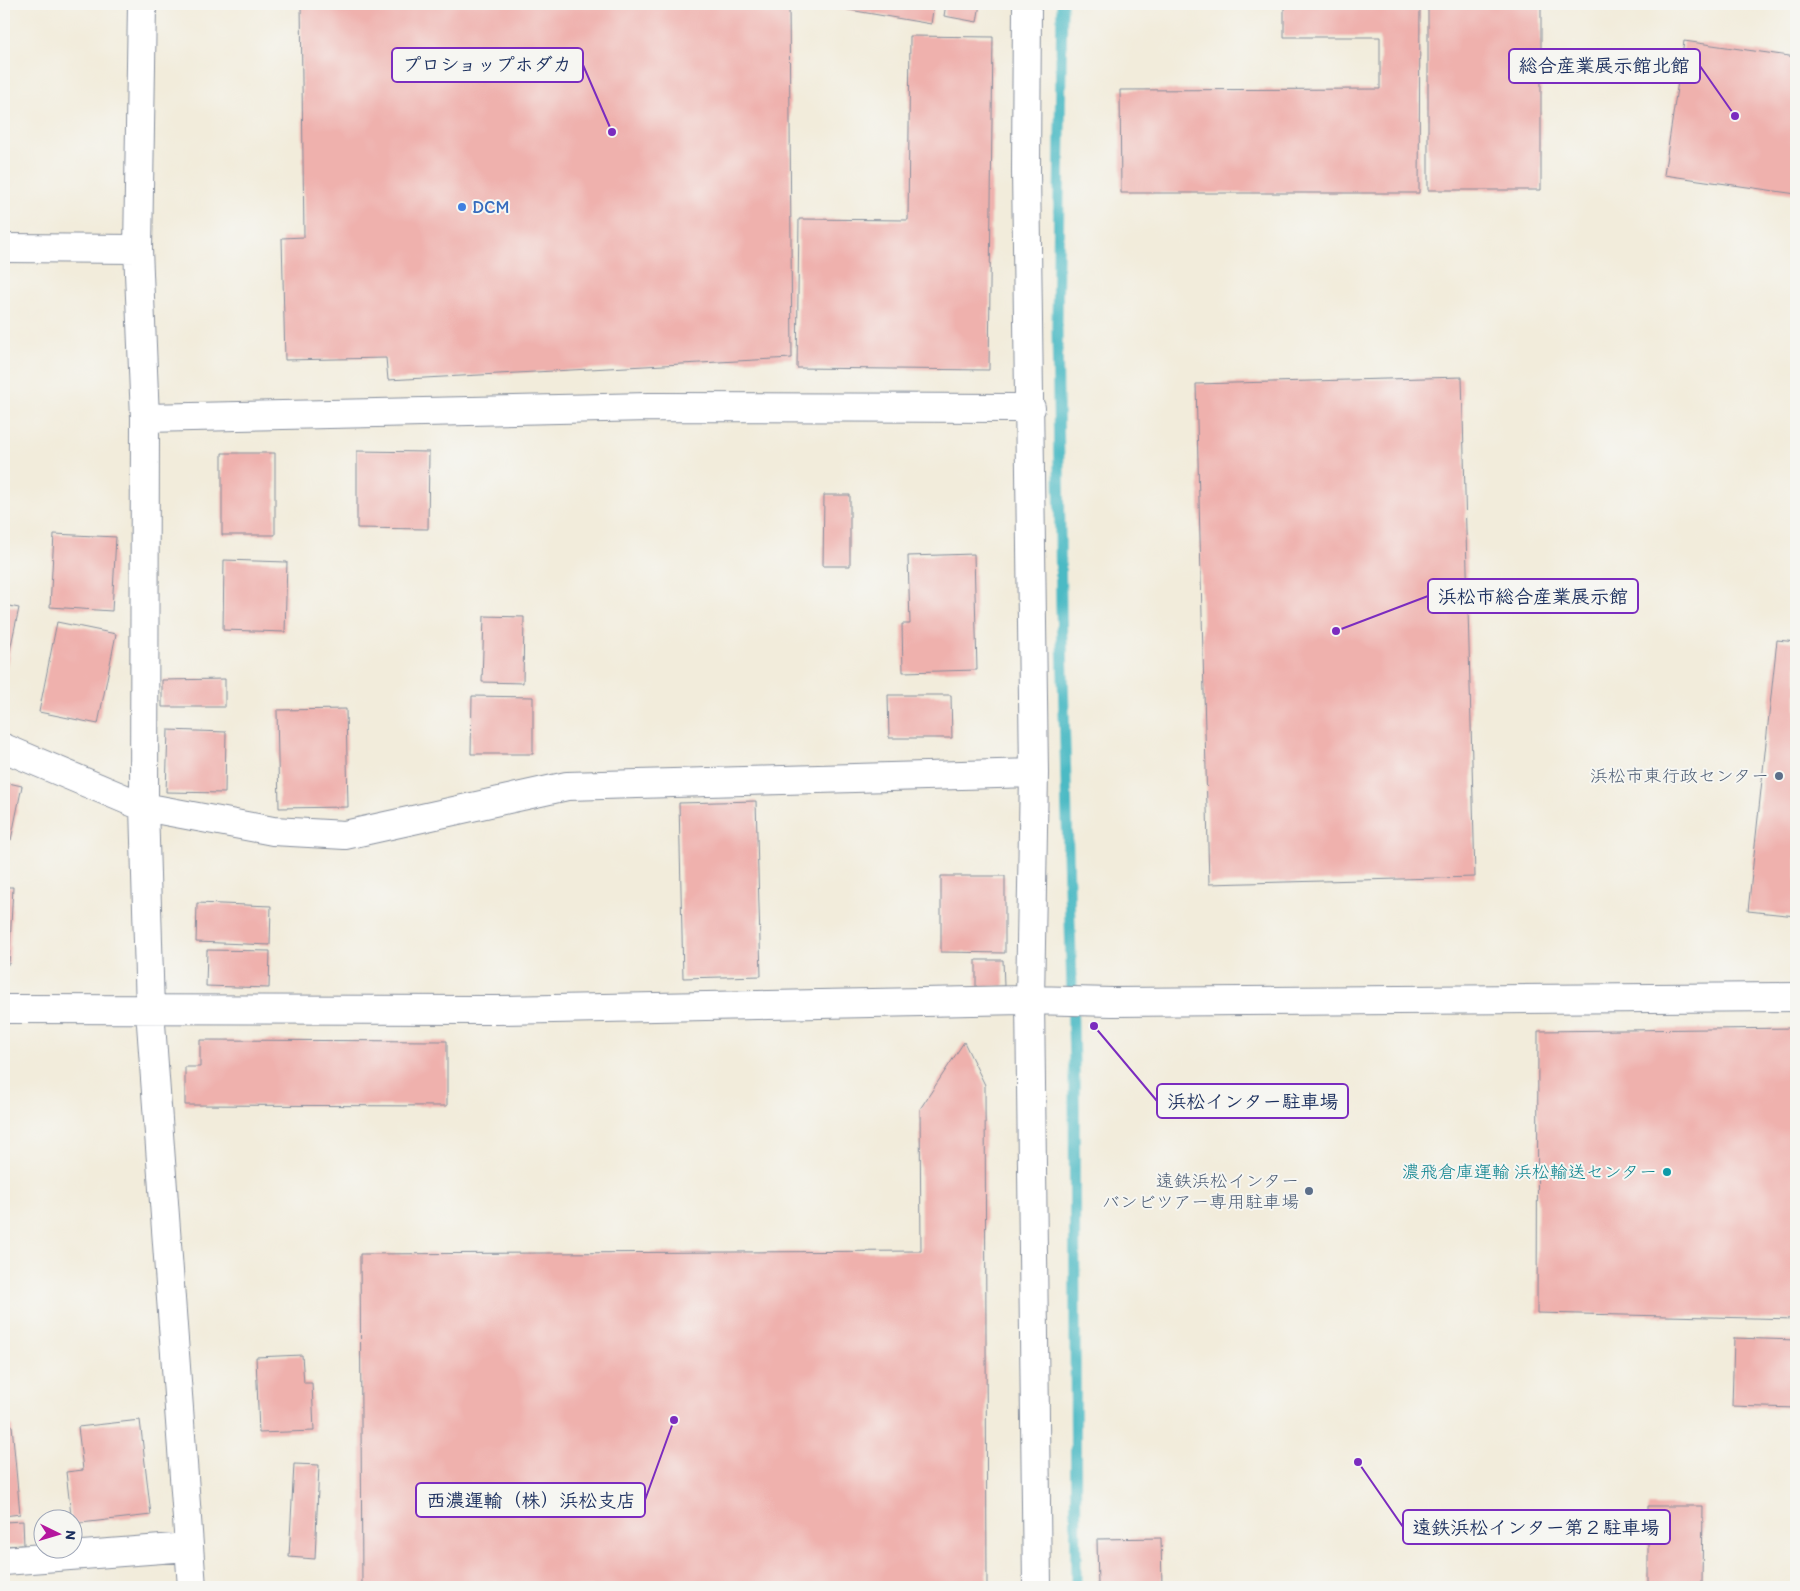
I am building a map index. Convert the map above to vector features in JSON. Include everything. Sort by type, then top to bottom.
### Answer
[{"type":"street","points":[[142,4],[138,249],[145,418],[144,807],[150,1010],[192,1587]]},
{"type":"street","points":[[1027,4],[1026,170],[1031,408],[1030,564],[1034,774],[1030,1000],[1037,1587]]},
{"type":"street","points":[[4,248],[138,249]]},
{"type":"street","points":[[145,418],[649,407],[1031,408]]},
{"type":"street","points":[[4,748],[144,807],[273,831],[345,835],[567,786],[1034,774]]},
{"type":"street","points":[[4,1009],[496,1010],[1030,1000],[1099,1002],[1796,997]]},
{"type":"street","points":[[4,1562],[188,1547]]},
{"type":"building","points":[[301,4],[789,4],[792,358],[388,380],[386,358],[285,360],[282,238],[304,237]]},
{"type":"building","points":[[815,4],[934,4],[931,24]]},
{"type":"building","points":[[946,4],[980,4],[977,22],[944,16]]},
{"type":"building","points":[[1284,4],[1420,4],[1419,193],[1121,193],[1120,90],[1380,89],[1380,37],[1284,37]]},
{"type":"building","points":[[1428,4],[1541,4],[1541,190],[1428,190]]},
{"type":"building","points":[[910,36],[993,37],[989,370],[797,368],[799,219],[908,220]]},
{"type":"building","points":[[1684,41],[1796,57],[1796,194],[1664,175]]},
{"type":"building","points":[[1462,377],[1475,877],[1209,884],[1196,384]]},
{"type":"building","points":[[357,451],[429,452],[428,529],[357,528]]},
{"type":"building","points":[[222,453],[275,453],[275,535],[222,535]]},
{"type":"building","points":[[824,495],[850,495],[850,566],[823,566]]},
{"type":"building","points":[[54,534],[116,537],[112,611],[50,607]]},
{"type":"building","points":[[974,554],[977,670],[903,672],[902,624],[910,624],[908,556]]},
{"type":"building","points":[[224,560],[287,562],[285,632],[223,630]]},
{"type":"building","points":[[4,605],[19,608],[5,673],[4,673]]},
{"type":"building","points":[[484,616],[524,617],[523,683],[482,682]]},
{"type":"building","points":[[57,622],[116,634],[98,724],[39,712]]},
{"type":"building","name":"浜松市東行政センター","points":[[1777,640],[1796,642],[1796,916],[1748,911]]},
{"type":"building","points":[[225,679],[225,707],[162,707],[162,680]]},
{"type":"building","points":[[888,695],[951,695],[952,738],[889,738]]},
{"type":"building","points":[[472,696],[533,697],[533,754],[471,754]]},
{"type":"building","points":[[346,709],[348,807],[279,808],[277,710]]},
{"type":"building","points":[[168,730],[226,732],[225,793],[166,792]]},
{"type":"building","points":[[4,782],[22,786],[11,840],[4,838]]},
{"type":"building","points":[[756,801],[761,976],[683,978],[679,803]]},
{"type":"building","points":[[941,876],[1005,876],[1005,953],[941,952]]},
{"type":"building","points":[[4,887],[13,887],[9,964],[4,964]]},
{"type":"building","points":[[197,903],[271,906],[270,945],[196,942]]},
{"type":"building","points":[[207,950],[270,951],[269,988],[206,986]]},
{"type":"building","points":[[976,960],[1003,960],[1004,986],[976,987]]},
{"type":"building","name":"濃飛倉庫運輸 浜松輸送センター","points":[[1796,1028],[1796,1319],[1537,1313],[1538,1031]]},
{"type":"building","points":[[200,1040],[447,1041],[447,1106],[185,1105],[185,1067],[200,1067]]},
{"type":"building","points":[[964,1042],[985,1085],[987,1587],[362,1587],[360,1254],[921,1251],[920,1109]]},
{"type":"building","points":[[1734,1338],[1796,1340],[1796,1408],[1732,1406]]},
{"type":"building","points":[[302,1355],[304,1383],[312,1383],[314,1431],[259,1433],[256,1357]]},
{"type":"building","points":[[140,1420],[151,1515],[82,1523],[82,1508],[70,1508],[66,1472],[83,1470],[78,1427]]},
{"type":"building","points":[[12,1425],[20,1514],[4,1516],[4,1426]]},
{"type":"building","points":[[294,1464],[319,1465],[315,1559],[289,1557]]},
{"type":"building","points":[[1648,1506],[1703,1506],[1702,1584],[1648,1585]]},
{"type":"building","points":[[23,1521],[24,1545],[4,1546],[4,1522]]},
{"type":"building","points":[[1161,1538],[1162,1587],[1098,1587],[1097,1539]]},
{"type":"waterway","points":[[1062,4],[1057,326],[1061,606],[1074,1063],[1076,1587]]},
{"type":"place","name":"総合産業展示館北館","points":[[1735,116]]},
{"type":"place","name":"プロショップホダカ","points":[[612,132]]},
{"type":"place","name":"DCM","points":[[462,207]]},
{"type":"place","name":"浜松市総合産業展示館","points":[[1336,631]]},
{"type":"place","name":"浜松市東行政センター","points":[[1779,776]]},
{"type":"place","name":"浜松インター駐車場","points":[[1094,1026]]},
{"type":"place","name":"濃飛倉庫運輸 浜松輸送センター","points":[[1667,1172]]},
{"type":"place","name":"遠鉄浜松インター バンビツアー専用駐車場","points":[[1309,1191]]},
{"type":"place","name":"西濃運輸（株）浜松支店","points":[[674,1420]]},
{"type":"place","name":"遠鉄浜松インター第２駐車場","points":[[1358,1462]]}]
